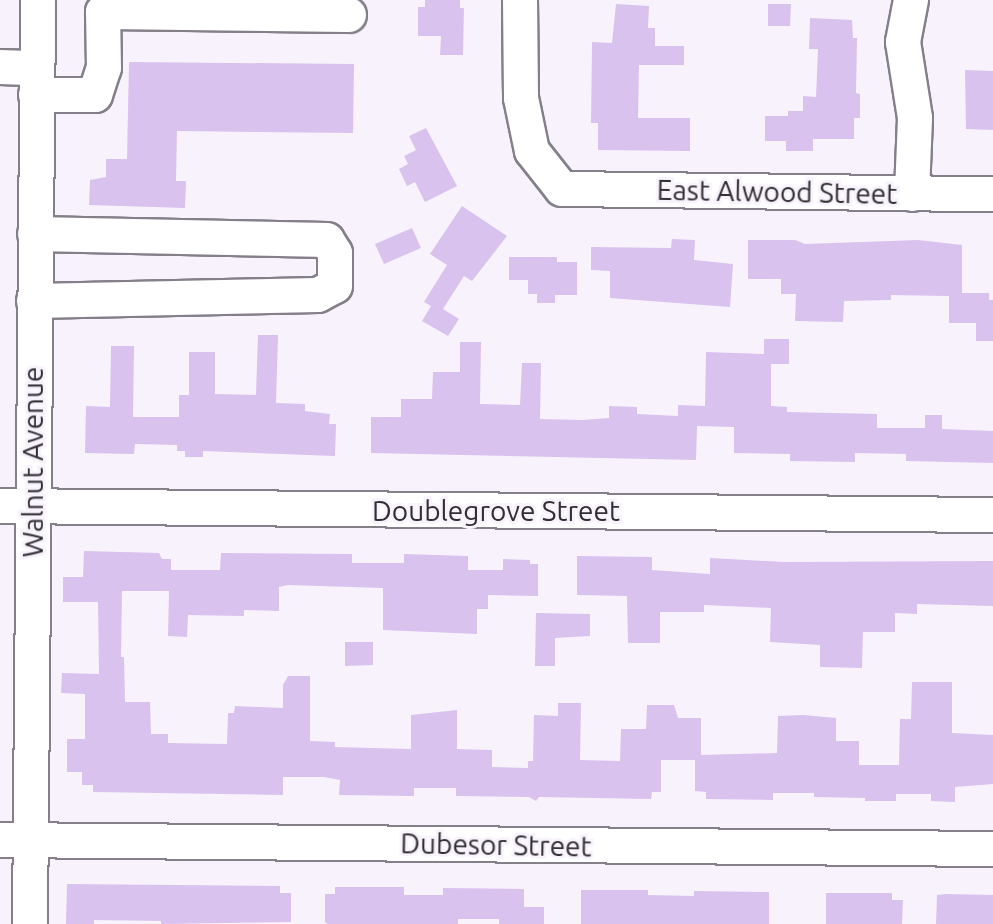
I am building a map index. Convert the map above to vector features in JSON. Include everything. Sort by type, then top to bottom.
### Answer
[{"type":"street","name":"Walnut Avenue","points":[[30,924],[16,840],[16,507],[34,301],[38,0]]},
{"type":"street","name":"East Alwood Street","points":[[520,0],[521,98],[532,151],[562,189],[993,194]]},
{"type":"street","points":[[911,0],[903,42],[915,118],[912,194]]},
{"type":"street","points":[[0,67],[36,81],[95,95],[104,68],[97,6],[349,15]]},
{"type":"street","points":[[34,301],[318,295],[335,286],[335,253],[327,240],[35,234]]},
{"type":"street","name":"Doublegrove Street","points":[[16,507],[993,515]]},
{"type":"street","name":"Dubesor Street","points":[[16,840],[993,849]]},
{"type":"building","points":[[425,0],[460,0],[460,8],[464,8],[463,55],[440,55],[441,36],[418,36],[418,7],[425,7]]},
{"type":"building","points":[[616,4],[649,6],[648,28],[655,28],[655,46],[684,46],[684,65],[639,65],[638,118],[690,118],[690,151],[598,150],[598,123],[591,123],[592,42],[612,43]]},
{"type":"building","points":[[768,4],[791,4],[790,26],[768,26]]},
{"type":"building","points":[[810,18],[852,20],[853,38],[857,38],[856,93],[860,94],[860,118],[854,118],[854,139],[813,139],[813,151],[786,151],[786,141],[765,141],[765,116],[788,116],[788,111],[803,111],[803,96],[816,97],[818,49],[809,49]]},
{"type":"building","points":[[129,62],[354,64],[353,133],[177,131],[176,181],[186,181],[185,208],[89,205],[90,180],[106,177],[106,159],[127,159]]},
{"type":"building","points":[[965,70],[993,71],[993,130],[966,129]]},
{"type":"building","points":[[426,128],[457,186],[425,202],[415,182],[407,186],[399,169],[408,164],[404,156],[416,150],[409,136]]},
{"type":"building","points":[[462,206],[507,236],[472,281],[464,276],[443,309],[459,319],[448,336],[422,321],[431,306],[424,302],[447,265],[430,254]]},
{"type":"building","points":[[412,228],[421,248],[384,264],[375,244]]},
{"type":"building","points":[[672,239],[695,240],[694,260],[733,264],[730,307],[610,298],[610,271],[591,270],[591,247],[671,248]]},
{"type":"building","points":[[748,240],[795,240],[805,244],[918,240],[962,245],[962,293],[989,293],[989,300],[993,300],[993,341],[976,341],[976,323],[949,323],[949,296],[891,295],[891,300],[844,301],[843,322],[795,321],[796,294],[781,294],[781,279],[748,279]]},
{"type":"building","points":[[509,257],[557,257],[557,262],[577,262],[577,295],[555,295],[555,303],[537,303],[537,294],[528,294],[528,280],[509,280]]},
{"type":"building","points":[[258,335],[278,335],[276,403],[305,404],[305,411],[330,414],[329,424],[336,424],[335,456],[203,451],[203,457],[185,457],[185,451],[177,451],[177,445],[135,444],[134,454],[85,453],[86,406],[110,407],[111,346],[134,346],[133,417],[179,417],[179,395],[189,395],[189,352],[215,352],[215,394],[256,395]]},
{"type":"building","points":[[764,339],[789,339],[789,364],[771,364],[771,406],[787,407],[787,412],[877,414],[877,428],[925,428],[925,415],[942,415],[942,429],[993,431],[993,463],[906,461],[906,454],[855,453],[855,462],[790,461],[790,454],[734,453],[734,427],[697,426],[696,460],[371,453],[371,417],[401,417],[401,399],[432,399],[433,372],[460,372],[460,342],[481,342],[480,404],[520,405],[522,363],[541,363],[540,419],[582,420],[609,418],[609,406],[637,407],[637,414],[678,416],[678,405],[705,406],[706,352],[764,354]]},
{"type":"building","points":[[84,551],[159,553],[162,559],[171,559],[171,570],[220,570],[221,553],[352,554],[352,563],[404,563],[404,554],[468,556],[468,570],[503,570],[503,559],[530,560],[530,564],[538,564],[538,596],[488,595],[488,609],[477,609],[477,634],[383,630],[383,588],[288,585],[279,587],[279,611],[244,610],[244,616],[188,615],[187,637],[168,636],[169,591],[122,591],[121,657],[124,657],[125,702],[150,702],[151,734],[168,734],[168,743],[227,744],[228,713],[234,713],[235,706],[283,708],[283,685],[288,676],[310,676],[310,741],[335,742],[335,747],[411,749],[411,715],[457,710],[457,749],[492,750],[492,767],[528,768],[528,761],[533,761],[534,715],[558,716],[558,703],[581,703],[580,760],[620,761],[621,729],[646,729],[647,705],[674,705],[678,718],[701,718],[701,755],[777,753],[778,716],[803,715],[836,718],[836,741],[859,741],[859,765],[899,765],[900,719],[911,719],[912,682],[952,682],[952,733],[993,735],[993,784],[955,787],[955,802],[931,801],[931,794],[896,794],[896,801],[814,797],[814,793],[773,793],[773,800],[706,799],[706,792],[695,791],[695,760],[661,760],[661,792],[652,792],[651,799],[539,797],[536,801],[529,797],[456,796],[456,788],[414,788],[414,796],[339,795],[340,780],[324,777],[283,777],[283,795],[93,792],[93,785],[82,785],[82,772],[67,772],[67,739],[85,739],[85,694],[61,693],[62,673],[99,674],[98,602],[63,602],[63,577],[83,577]]},
{"type":"building","points":[[577,556],[652,557],[652,570],[710,574],[710,558],[785,562],[993,561],[993,606],[917,604],[917,614],[895,613],[895,632],[863,632],[862,668],[820,667],[820,645],[770,642],[771,608],[704,605],[704,612],[660,612],[660,643],[628,643],[627,596],[577,595]]},
{"type":"building","points":[[536,613],[590,614],[590,636],[555,638],[555,666],[535,666]]},
{"type":"building","points":[[345,642],[373,642],[373,665],[345,666]]},
{"type":"building","points":[[67,884],[280,886],[280,893],[291,893],[291,922],[161,924],[161,921],[94,920],[94,924],[66,924]]},
{"type":"building","points":[[335,887],[404,887],[404,895],[443,895],[443,888],[524,889],[524,907],[544,907],[544,924],[499,924],[499,919],[458,919],[458,924],[328,924],[325,922],[325,894],[335,894]]},
{"type":"building","points":[[581,890],[648,890],[648,895],[694,896],[694,891],[769,892],[769,924],[581,924]]},
{"type":"building","points":[[826,893],[892,893],[892,900],[903,900],[902,924],[826,924]]},
{"type":"building","points":[[937,895],[993,895],[993,924],[936,924]]}]
